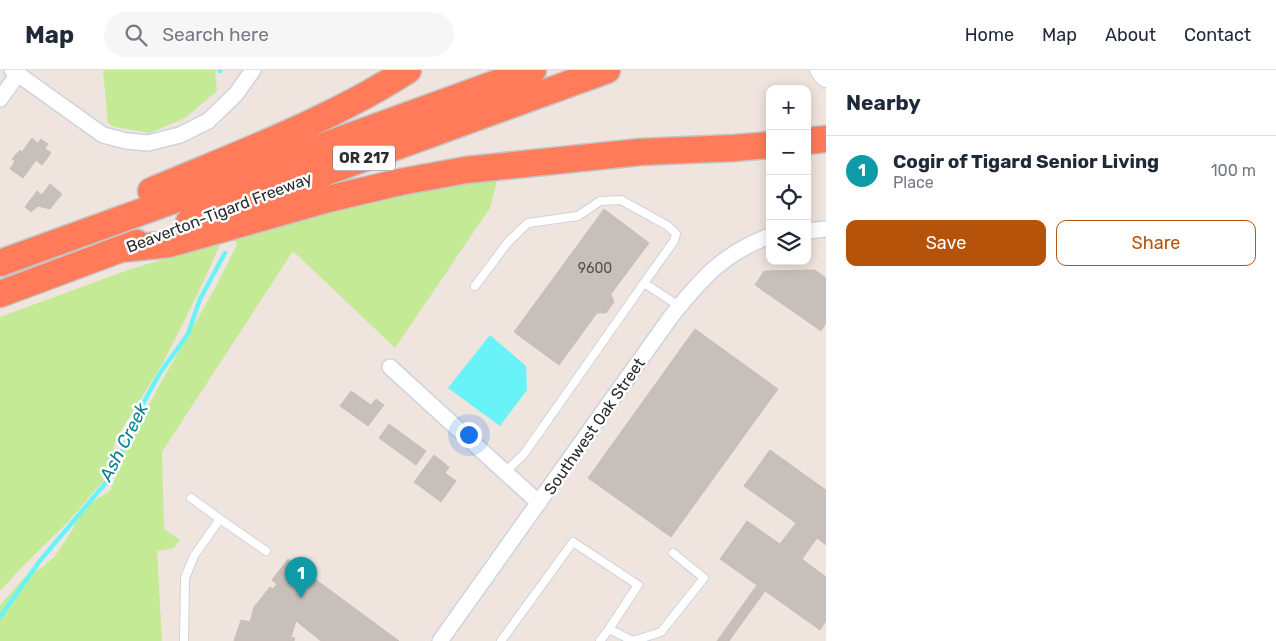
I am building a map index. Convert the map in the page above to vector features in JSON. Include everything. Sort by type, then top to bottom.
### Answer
[{"type":"highway","points":[[64,240],[89,217],[333,112],[408,70]]},
{"type":"highway","name":"Beaverton-Tigard Freeway","points":[[0,263],[533,70]]},
{"type":"highway","name":"Beaverton-Tigard Freeway","points":[[0,294],[204,216],[607,70]]},
{"type":"highway","points":[[811,141],[826,139]]},
{"type":"highway","points":[[121,249],[169,244],[328,199],[400,182],[466,170],[640,152],[766,145]]},
{"type":"main road","points":[[820,70],[826,77]]},
{"type":"street","points":[[0,99],[15,72],[93,130],[103,135],[126,141],[148,143],[180,135],[208,121],[236,94],[252,70]]},
{"type":"street","points":[[811,231],[826,230]]},
{"type":"street","name":"Southwest Oak Street","points":[[440,641],[694,287],[720,263],[741,249],[766,238]]},
{"type":"street","points":[[390,367],[539,503]]},
{"type":"lane","points":[[475,286],[508,242],[528,223],[578,216],[600,201],[621,200],[668,226],[676,234],[674,241],[524,454],[505,472]]},
{"type":"lane","points":[[644,283],[679,306]]},
{"type":"lane","points":[[191,498],[266,552]]},
{"type":"lane","points":[[184,641],[185,578],[194,556],[220,519]]},
{"type":"lane","points":[[501,641],[573,542],[638,585],[600,641]]},
{"type":"lane","points":[[608,629],[633,641],[661,632],[704,578],[673,553]]},
{"type":"green space","points":[[103,70],[215,70],[217,91],[185,118],[150,133],[115,127],[108,123]]},
{"type":"green space","points":[[497,180],[490,208],[395,348],[293,251],[162,452],[164,529],[180,540],[174,548],[157,551],[162,641],[0,641],[0,605],[26,576],[43,567],[55,556],[73,529],[79,510],[110,491],[126,450],[160,384],[214,290],[237,245],[234,238],[407,189]]},
{"type":"green space","points":[[221,242],[163,363],[117,437],[105,479],[67,523],[0,591],[0,317],[131,269]]},
{"type":"water","points":[[490,335],[526,366],[527,390],[500,426],[448,388]]},
{"type":"building","points":[[32,138],[38,143],[41,139],[48,144],[45,148],[51,153],[42,165],[36,160],[23,178],[10,169],[15,161],[12,159],[20,150],[22,152]]},
{"type":"building","points":[[50,184],[62,194],[50,209],[38,206],[31,212],[25,207],[37,191],[42,195]]},
{"type":"building","points":[[604,209],[649,243],[611,294],[614,302],[606,313],[597,313],[559,365],[514,332]]},
{"type":"building","points":[[815,270],[826,278],[826,323],[821,331],[755,285],[764,271]]},
{"type":"building","points":[[695,329],[778,389],[671,537],[588,478]]},
{"type":"building","points":[[351,391],[371,405],[376,399],[384,405],[368,426],[340,406]]},
{"type":"building","points":[[389,424],[426,451],[416,465],[379,438]]},
{"type":"building","points":[[770,450],[826,490],[826,545],[817,538],[802,559],[826,577],[826,621],[820,630],[720,559],[747,521],[780,544],[796,523],[744,486]]},
{"type":"building","points":[[434,455],[449,467],[445,473],[456,481],[441,502],[414,482]]},
{"type":"building","points":[[288,559],[399,641],[321,641],[296,621],[291,637],[295,638],[294,641],[234,641],[241,620],[250,622],[254,607],[270,587],[273,589],[277,584],[272,580]]},
{"type":"building","points":[[757,585],[765,591],[729,641],[717,641]]},
{"type":"waterway","name":"Ash Creek","points":[[0,617],[39,562],[109,479],[124,447],[130,427],[160,373],[188,334],[200,299],[225,253]]},
{"type":"place","name":"Cogir of Tigard Senior Living","points":[[301,598]]}]
